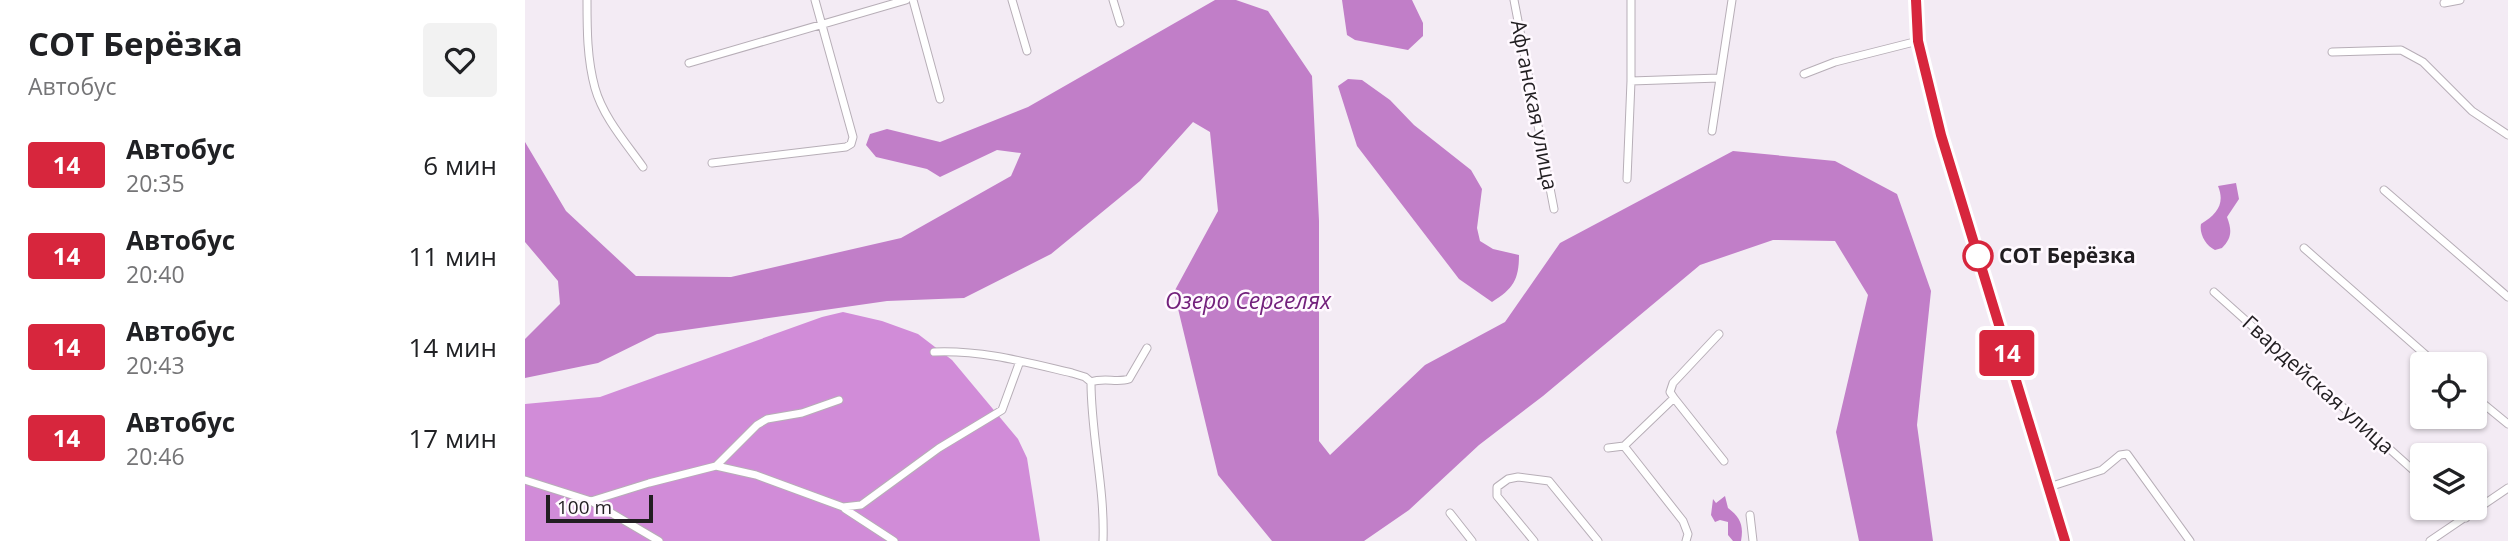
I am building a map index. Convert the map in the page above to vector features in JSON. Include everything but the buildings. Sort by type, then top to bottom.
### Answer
[{"type":"street","points":[[587,0],[589,57],[595,90],[615,129],[643,167]]},
{"type":"street","points":[[712,163],[846,147],[851,144],[853,137],[815,0]]},
{"type":"street","points":[[689,64],[906,0]]},
{"type":"street","points":[[913,0],[940,99]]},
{"type":"street","points":[[1013,0],[1027,51]]},
{"type":"street","points":[[1113,0],[1119,23]]},
{"type":"street","name":"Афганская улица","points":[[1514,0],[1554,209]]},
{"type":"street","points":[[1627,179],[1631,0]]},
{"type":"street","points":[[1712,131],[1732,0]]},
{"type":"street","points":[[1916,0],[1918,41],[1941,135],[2065,541]]},
{"type":"street","points":[[2444,2],[2460,0]]},
{"type":"street","points":[[1804,74],[1835,62],[1918,41]]},
{"type":"street","points":[[2332,52],[2401,50],[2423,62],[2472,111],[2508,135]]},
{"type":"street","points":[[1631,81],[1719,78]]},
{"type":"street","points":[[2384,190],[2508,297]]},
{"type":"street","points":[[2304,248],[2422,352]]},
{"type":"street","name":"Гвардейская улица","points":[[2214,292],[2410,467]]},
{"type":"street","points":[[1719,334],[1673,383],[1670,392],[1724,461]]},
{"type":"street","points":[[1091,382],[1101,378],[1129,379],[1147,348]]},
{"type":"street","points":[[934,352],[965,351],[1020,361],[1085,377],[1091,382]]},
{"type":"street","points":[[843,507],[861,505],[939,448],[1002,410],[1020,361]]},
{"type":"street","points":[[1091,382],[1091,415],[1104,505],[1103,541]]},
{"type":"street","points":[[1608,448],[1624,446],[1674,398]]},
{"type":"street","points":[[716,466],[757,425],[767,419],[801,413],[839,400]]},
{"type":"street","points":[[2487,407],[2508,424]]},
{"type":"street","points":[[1624,446],[1683,521],[1688,534],[1686,541]]},
{"type":"street","points":[[2049,487],[2095,473],[2120,455],[2127,454],[2190,541]]},
{"type":"street","points":[[591,501],[716,466],[755,475],[843,507],[894,541]]},
{"type":"street","points":[[1534,541],[1497,496],[1497,487],[1508,479],[1530,477],[1549,481],[1598,541]]},
{"type":"street","points":[[525,480],[591,501],[659,541]]},
{"type":"street","points":[[2487,502],[2508,488]]},
{"type":"street","points":[[1450,513],[1472,541]]},
{"type":"street","points":[[1750,515],[1753,541]]},
{"type":"street","points":[[2430,541],[2462,520]]},
{"type":"shaded area","points":[[843,312],[882,321],[918,334],[952,360],[1018,439],[1027,458],[1040,541],[525,541],[525,404],[600,397],[822,317]]},
{"type":"water","name":"Озеро Сергелях","points":[[1215,0],[1236,0],[1268,11],[1312,76],[1319,221],[1319,441],[1330,455],[1425,365],[1505,322],[1560,243],[1733,151],[1835,161],[1897,194],[1931,291],[1917,425],[1933,541],[1859,541],[1836,432],[1868,295],[1835,241],[1773,240],[1700,265],[1543,396],[1479,445],[1409,510],[1364,541],[1272,541],[1218,475],[1174,292],[1218,211],[1210,132],[1193,122],[1140,181],[1051,254],[964,298],[887,301],[657,334],[598,363],[525,378],[525,339],[560,304],[558,281],[525,242],[525,142],[566,211],[636,276],[731,277],[901,238],[1011,176],[1021,153],[997,150],[940,177],[927,169],[876,157],[866,145],[870,134],[887,129],[940,142],[1028,107]]},
{"type":"water","points":[[1342,0],[1412,0],[1423,23],[1423,36],[1408,50],[1355,40],[1347,35]]},
{"type":"water","points":[[1348,79],[1362,80],[1390,100],[1414,125],[1471,170],[1482,189],[1477,228],[1480,241],[1493,249],[1519,255],[1518,271],[1513,283],[1492,302],[1459,279],[1357,146],[1338,86]]},
{"type":"water","points":[[2236,183],[2239,199],[2227,217],[2229,237],[2222,248],[2215,250],[2204,239],[2201,224],[2219,208],[2221,198],[2218,186]]},
{"type":"water","points":[[1725,496],[1728,508],[1740,522],[1741,541],[1733,541],[1728,535],[1728,522],[1715,522],[1711,515],[1713,499],[1716,503]]},
{"type":"bus line","name":"14","points":[[1916,0],[1918,41],[1941,135],[2065,541]]},
{"type":"place","name":"СОТ Берёзка","points":[[1978,256]]}]
